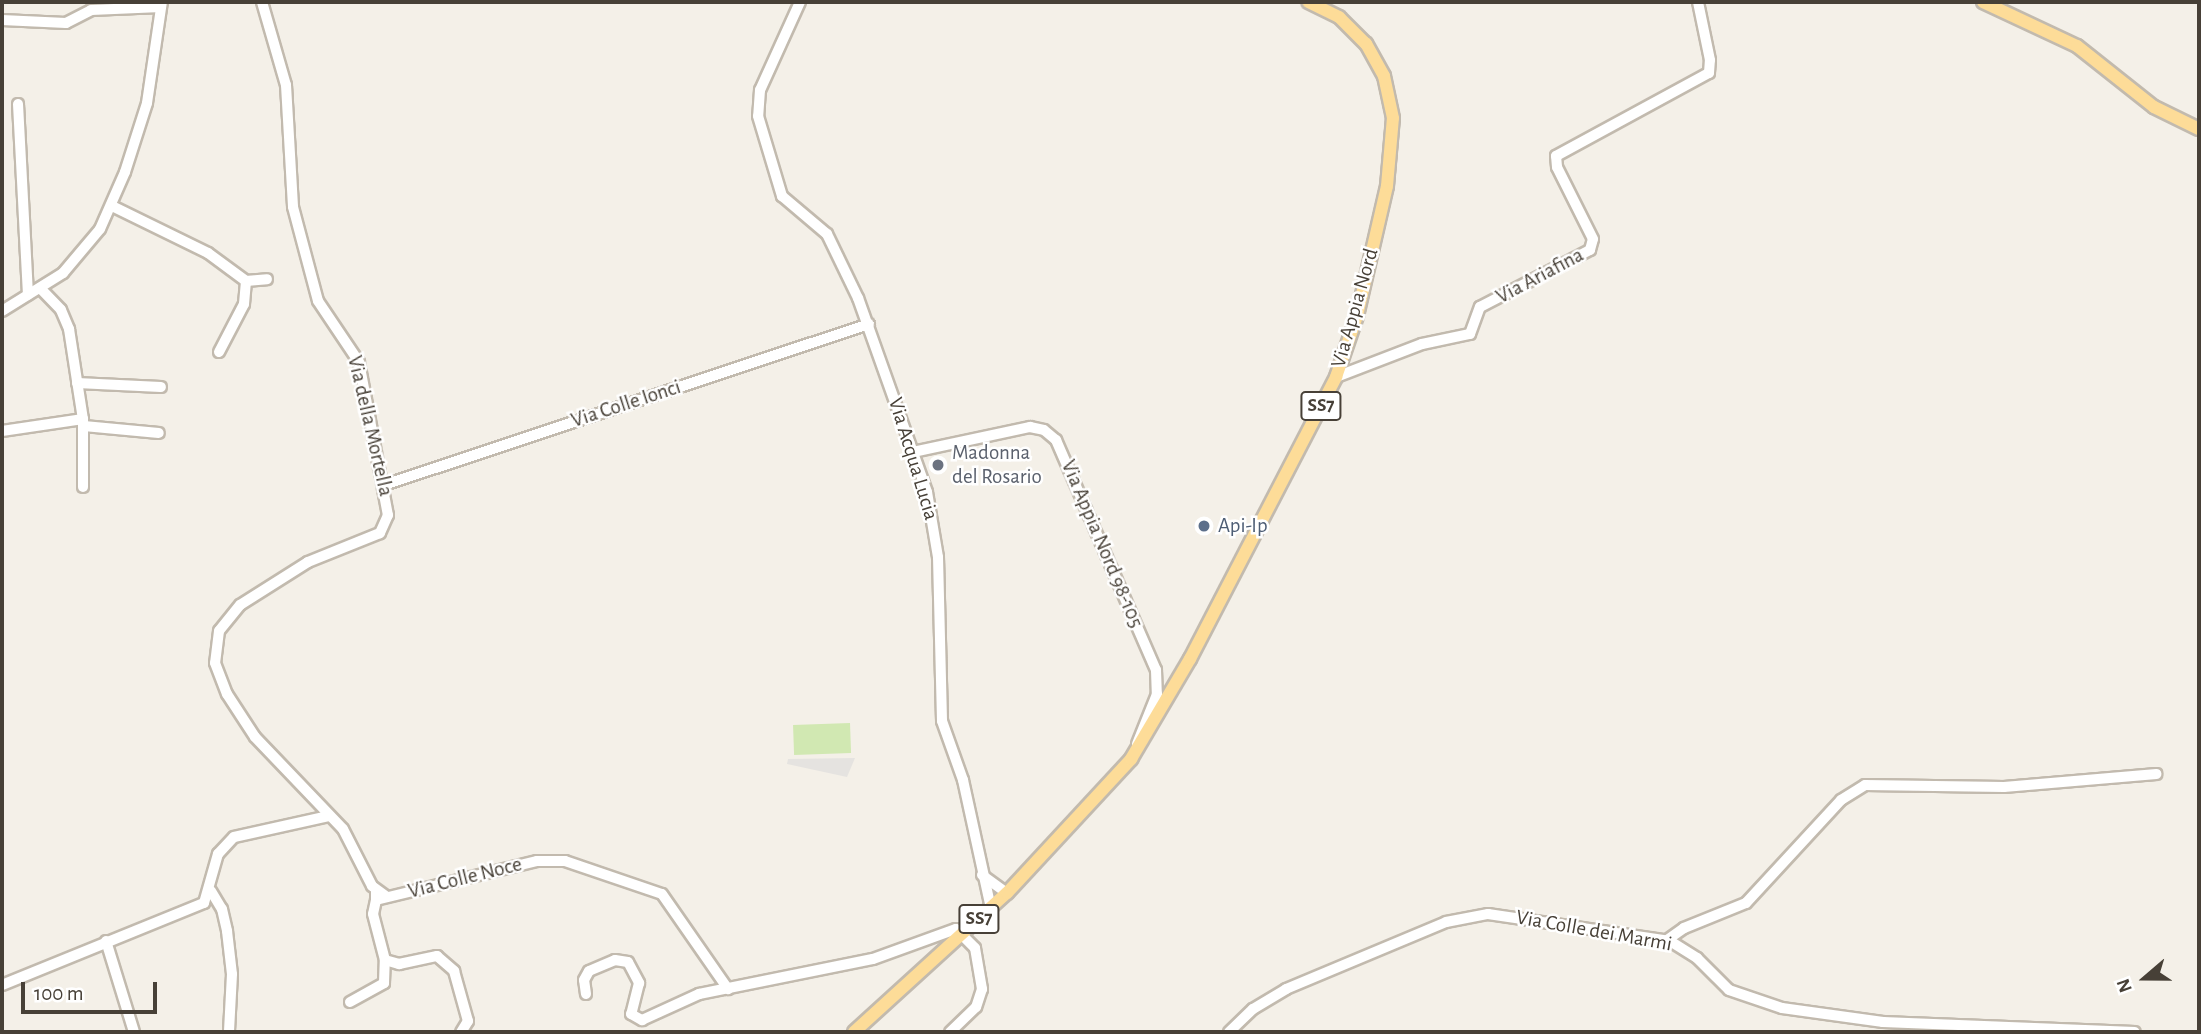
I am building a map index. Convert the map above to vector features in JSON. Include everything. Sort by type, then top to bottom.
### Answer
[{"type":"main road","name":"Via Appia Nord","points":[[1007,893],[1098,799],[1137,751],[1190,659],[1336,377],[1359,310],[1384,199],[1393,118],[1386,81],[1366,44],[1339,17],[1308,2]]},
{"type":"main road","points":[[1983,2],[2077,46],[2154,107],[2199,129]]},
{"type":"main road","name":"SS7","points":[[855,1032],[1007,893]]},
{"type":"street","name":"Via della Mortella","points":[[262,2],[286,85],[295,213],[318,301],[359,362],[388,515],[384,530],[308,562],[258,592],[226,618],[216,641],[216,670],[243,720],[329,816]]},
{"type":"street","name":"Via Acqua Lucia","points":[[800,2],[759,93],[758,116],[780,193],[827,234],[869,324],[913,452],[937,540],[942,721],[962,780],[991,908]]},
{"type":"street","name":"Via Ariafina","points":[[1336,377],[1422,344],[1470,334],[1480,307],[1590,250],[1592,239],[1557,167],[1556,156],[1707,74],[1711,64],[1698,2]]},
{"type":"street","points":[[2,20],[64,24],[91,10],[162,4],[149,95],[112,206],[84,252],[40,288],[2,311]]},
{"type":"street","points":[[18,104],[28,295]]},
{"type":"street","points":[[112,206],[208,253],[246,281],[267,279]]},
{"type":"street","points":[[219,352],[244,304],[246,281]]},
{"type":"street","points":[[40,288],[66,318],[84,423],[83,487]]},
{"type":"street","name":"Via Colle Ionci","points":[[384,485],[869,324]]},
{"type":"street","points":[[77,383],[161,387]]},
{"type":"street","points":[[2,430],[84,423],[159,433]]},
{"type":"street","name":"Via Appia Nord 98-105","points":[[913,452],[1030,427],[1044,430],[1056,440],[1157,673],[1157,694],[1140,730],[1137,751]]},
{"type":"street","points":[[1667,940],[1684,928],[1746,903],[1841,800],[1865,785],[2011,787],[2155,774]]},
{"type":"street","points":[[2,985],[106,941],[199,906],[211,891],[218,854],[231,838],[329,816]]},
{"type":"street","name":"Via Colle Noce","points":[[329,816],[349,838],[379,895],[541,860],[565,861],[662,894],[728,989]]},
{"type":"street","points":[[982,874],[1007,893]]},
{"type":"street","points":[[211,891],[226,928],[232,974],[229,1032]]},
{"type":"street","points":[[350,1002],[384,983],[385,960],[373,914],[379,895]]},
{"type":"street","name":"Via Colle dei Marmi","points":[[1229,1032],[1253,1009],[1286,989],[1466,916],[1506,915],[1667,940],[1693,956],[1732,992],[1782,1008],[1883,1022],[2135,1032]]},
{"type":"street","points":[[586,994],[586,974],[618,959],[631,964],[639,979],[631,1012],[636,1020],[695,996],[873,959],[953,929],[964,933],[977,951],[982,989],[975,1007],[950,1032]]},
{"type":"street","points":[[106,941],[134,1032]]},
{"type":"street","points":[[385,960],[397,965],[433,956],[446,960],[464,995],[468,1024],[461,1032]]},
{"type":"green space","points":[[850,723],[851,753],[794,755],[793,725]]},
{"type":"shaded area","points":[[855,758],[847,777],[787,764],[788,759]]},
{"type":"place","name":"Madonna del Rosario","points":[[938,465]]},
{"type":"place","name":"Api-Ip","points":[[1204,526]]}]
